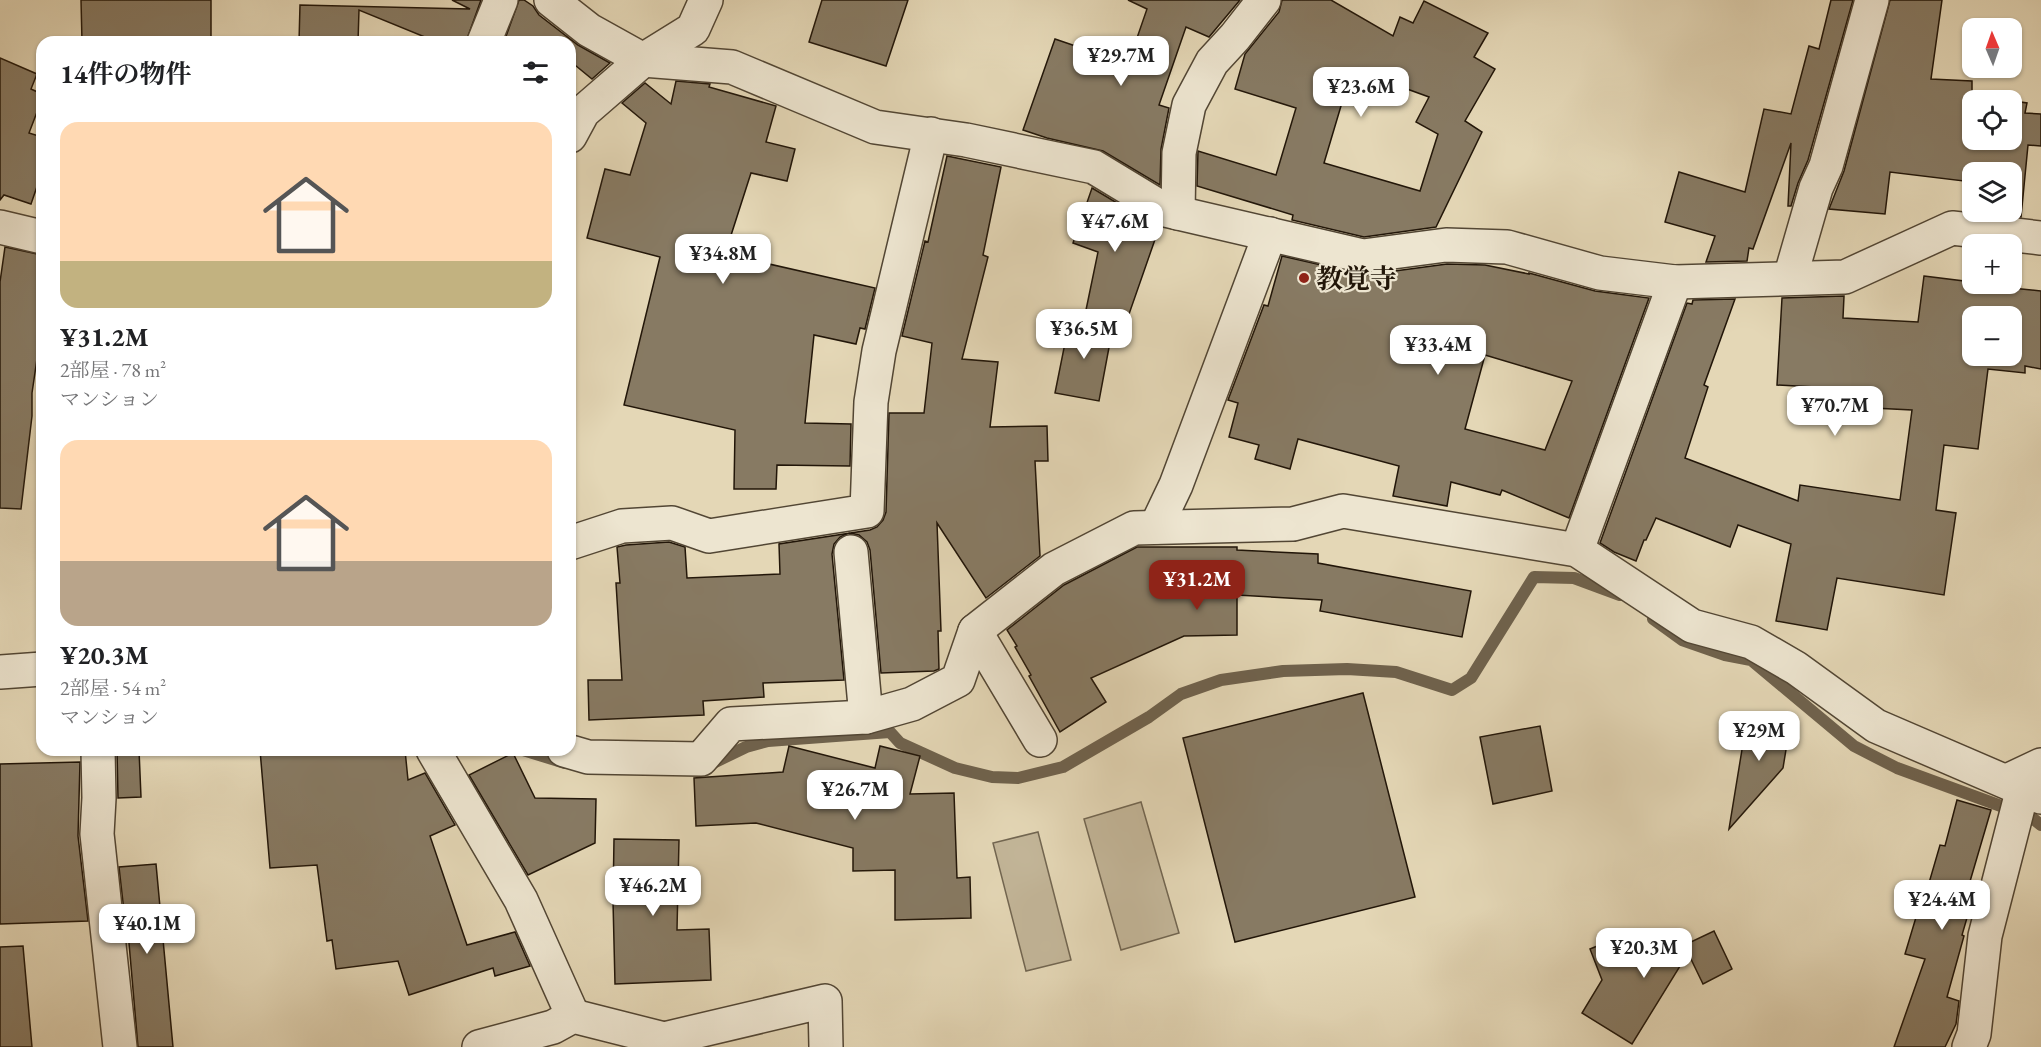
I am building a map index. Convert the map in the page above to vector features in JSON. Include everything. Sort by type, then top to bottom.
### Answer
[{"type":"street","points":[[486,36],[501,0]]},
{"type":"street","points":[[551,0],[589,30],[643,60],[732,67],[875,127],[932,134],[1094,167],[1166,210],[1363,256],[1446,245],[1507,247],[1600,273],[1675,282],[1845,277],[1952,228],[2041,237]]},
{"type":"street","points":[[576,125],[583,112],[643,60],[693,29],[706,0]]},
{"type":"street","points":[[1178,213],[1179,153],[1189,105],[1212,62],[1264,0]]},
{"type":"street","points":[[1790,278],[1816,188],[1826,166],[1872,0]]},
{"type":"street","points":[[576,541],[622,526],[672,523],[709,536],[867,511],[871,402],[879,351],[932,134]]},
{"type":"street","points":[[0,227],[36,236]]},
{"type":"street","points":[[1156,527],[1176,485],[1270,234]]},
{"type":"street","points":[[1577,550],[1675,282]]},
{"type":"street","points":[[576,750],[588,757],[701,759],[730,724],[866,717],[912,704],[958,680],[975,631],[1054,569],[1134,528],[1293,524],[1343,511],[1577,550],[1692,626],[1750,642],[1796,668],[1876,726],[2028,783],[1985,936],[1974,1034],[1969,1047]]},
{"type":"street","points":[[851,552],[866,717]]},
{"type":"street","points":[[975,631],[1040,740]]},
{"type":"street","points":[[0,672],[36,669]]},
{"type":"street","points":[[98,756],[99,798],[96,834],[120,1047]]},
{"type":"street","points":[[437,756],[521,900],[573,1016]]},
{"type":"street","points":[[493,1045],[553,1027],[573,1016],[665,1043],[825,1001],[826,1047]]},
{"type":"shaded area","points":[[1141,802],[1179,933],[1121,950],[1084,819]]},
{"type":"shaded area","points":[[1038,832],[1071,960],[1026,971],[993,843]]},
{"type":"building","points":[[81,0],[211,0],[211,36],[82,36]]},
{"type":"building","points":[[452,0],[481,0],[468,36],[422,36],[359,10],[358,36],[299,36],[300,5],[470,9]]},
{"type":"building","points":[[519,0],[524,0],[566,36],[506,36]]},
{"type":"building","points":[[822,0],[908,0],[886,66],[809,42]]},
{"type":"building","points":[[1128,0],[1240,0],[1209,37],[1186,27],[1159,105],[1169,108],[1161,149],[1160,185],[1103,151],[1023,130],[1055,39],[1128,64],[1147,9]]},
{"type":"building","points":[[1282,0],[1331,0],[1393,36],[1400,17],[1413,23],[1424,1],[1488,33],[1474,57],[1495,69],[1465,121],[1482,132],[1436,227],[1364,237],[1292,220],[1293,215],[1197,186],[1198,151],[1276,175],[1296,108],[1235,89],[1245,54],[1279,12]],"holes":[[[1352,69],[1429,97],[1416,122],[1438,134],[1420,191],[1324,163]]]},
{"type":"building","points":[[1831,0],[1853,0],[1808,160],[1791,206],[1788,206],[1791,143],[1753,249],[1749,248],[1747,261],[1706,262],[1715,236],[1665,222],[1679,172],[1745,192],[1764,109],[1791,114],[1809,46],[1819,49]]},
{"type":"building","points":[[1890,0],[1942,0],[1931,79],[1972,81],[1972,90],[1962,90],[1962,150],[2022,150],[2022,102],[2027,103],[2025,113],[2041,114],[2041,146],[2028,145],[2022,207],[2022,162],[1962,162],[1962,181],[1890,172],[1885,214],[1829,209],[1844,171]]},
{"type":"building","points":[[576,43],[610,63],[592,79],[576,66]]},
{"type":"building","points":[[0,58],[36,74],[31,89],[36,91],[36,115],[29,133],[36,135],[36,189],[31,204],[4,195],[0,200]]},
{"type":"building","points":[[676,81],[710,84],[709,87],[776,106],[766,142],[795,149],[787,181],[751,173],[725,254],[875,288],[865,329],[860,328],[856,344],[814,335],[805,423],[851,424],[850,466],[777,465],[776,489],[734,489],[735,430],[624,405],[660,257],[587,238],[605,169],[630,175],[646,123],[622,103],[645,83],[671,104]]},
{"type":"building","points":[[947,156],[1001,167],[983,255],[988,257],[962,359],[998,362],[990,427],[1047,426],[1048,461],[1035,461],[1040,556],[986,598],[937,523],[941,631],[938,631],[939,669],[881,673],[870,550],[867,542],[859,535],[850,533],[877,527],[886,512],[889,413],[924,413],[932,343],[902,336],[925,241],[928,242]]},
{"type":"building","points":[[1092,188],[1159,228],[1128,317],[1086,310],[1098,252],[1073,243]]},
{"type":"building","points":[[5,247],[36,254],[36,366],[21,509],[0,508],[0,282]]},
{"type":"building","points":[[1282,256],[1365,275],[1447,264],[1485,265],[1529,273],[1595,291],[1649,298],[1569,518],[1502,490],[1500,495],[1451,482],[1447,506],[1393,496],[1399,466],[1298,439],[1290,469],[1255,459],[1259,445],[1229,437],[1238,403],[1228,400],[1264,305],[1268,306]],"holes":[[[1485,355],[1572,381],[1545,450],[1465,429]]]},
{"type":"building","points":[[1924,276],[1962,281],[1962,294],[2022,294],[2022,289],[2041,291],[2041,369],[2025,366],[2025,373],[1988,369],[1978,449],[1944,445],[1936,510],[1956,513],[1944,595],[1837,578],[1827,630],[1776,621],[1791,544],[1738,525],[1730,547],[1656,518],[1636,561],[1600,543],[1687,303],[1692,304],[1693,300],[1735,299],[1704,385],[1708,387],[1685,458],[1798,501],[1800,485],[1900,500],[1912,410],[1833,406],[1834,388],[1777,385],[1782,298],[1844,296],[1843,318],[1918,322]]},
{"type":"building","points":[[1070,318],[1113,326],[1099,401],[1055,393]]},
{"type":"building","points":[[848,533],[834,544],[832,554],[844,680],[763,683],[764,697],[703,701],[704,715],[589,720],[588,680],[622,680],[616,583],[620,583],[617,547],[669,542],[685,547],[687,578],[780,574],[779,544]]},
{"type":"building","points":[[1137,547],[1237,547],[1237,550],[1318,554],[1318,563],[1471,591],[1462,637],[1320,611],[1322,600],[1237,595],[1237,635],[1184,636],[1091,678],[1106,702],[1060,732],[1007,630],[1064,585]]},
{"type":"building","points":[[1363,693],[1415,897],[1235,942],[1183,738]]},
{"type":"building","points":[[1747,719],[1790,725],[1783,768],[1729,829]]},
{"type":"building","points":[[1540,726],[1552,791],[1493,804],[1480,737]]},
{"type":"building","points":[[789,746],[875,768],[880,746],[920,756],[910,794],[954,793],[957,878],[970,877],[971,918],[895,920],[895,870],[853,871],[853,848],[756,823],[696,826],[694,778],[783,772]]},
{"type":"building","points":[[117,756],[139,756],[141,797],[118,798]]},
{"type":"building","points":[[261,756],[406,756],[408,780],[425,773],[455,825],[430,836],[467,945],[515,932],[530,966],[495,976],[493,968],[409,995],[398,961],[336,969],[332,940],[327,941],[317,865],[270,868]]},
{"type":"building","points":[[507,756],[514,756],[535,798],[596,799],[595,843],[528,875],[469,775]]},
{"type":"building","points":[[80,762],[78,836],[88,921],[0,924],[0,764]]},
{"type":"building","points":[[1957,800],[1991,810],[1966,895],[1973,897],[1947,997],[1959,1001],[1956,1024],[1945,1047],[1894,1047],[1925,959],[1905,954],[1917,914],[1914,913],[1924,882],[1929,883],[1940,845],[1945,846]]},
{"type":"building","points":[[614,839],[679,840],[677,930],[709,929],[711,980],[615,984]]},
{"type":"building","points":[[156,864],[173,1047],[138,1047],[127,920],[125,920],[119,867]]},
{"type":"building","points":[[1639,929],[1653,960],[1714,931],[1732,969],[1703,984],[1688,953],[1632,1044],[1582,1013],[1602,980],[1590,949]]},
{"type":"building","points":[[23,946],[32,1047],[0,1047],[0,947]]},
{"type":"waterway","points":[[709,765],[746,747],[768,741],[890,732],[900,743],[955,768],[992,777],[1018,778],[1063,767],[1149,717],[1181,694],[1221,680],[1283,671],[1347,669],[1396,672],[1452,690],[1471,678],[1534,577],[1574,578],[1620,595]]},
{"type":"waterway","points":[[1653,619],[1682,640],[1725,655],[1751,660],[1854,746],[1897,768],[2031,817],[2041,825]]},
{"type":"waterway","points":[[542,756],[565,763]]},
{"type":"place","name":"教覚寺","points":[[1304,278]]}]
